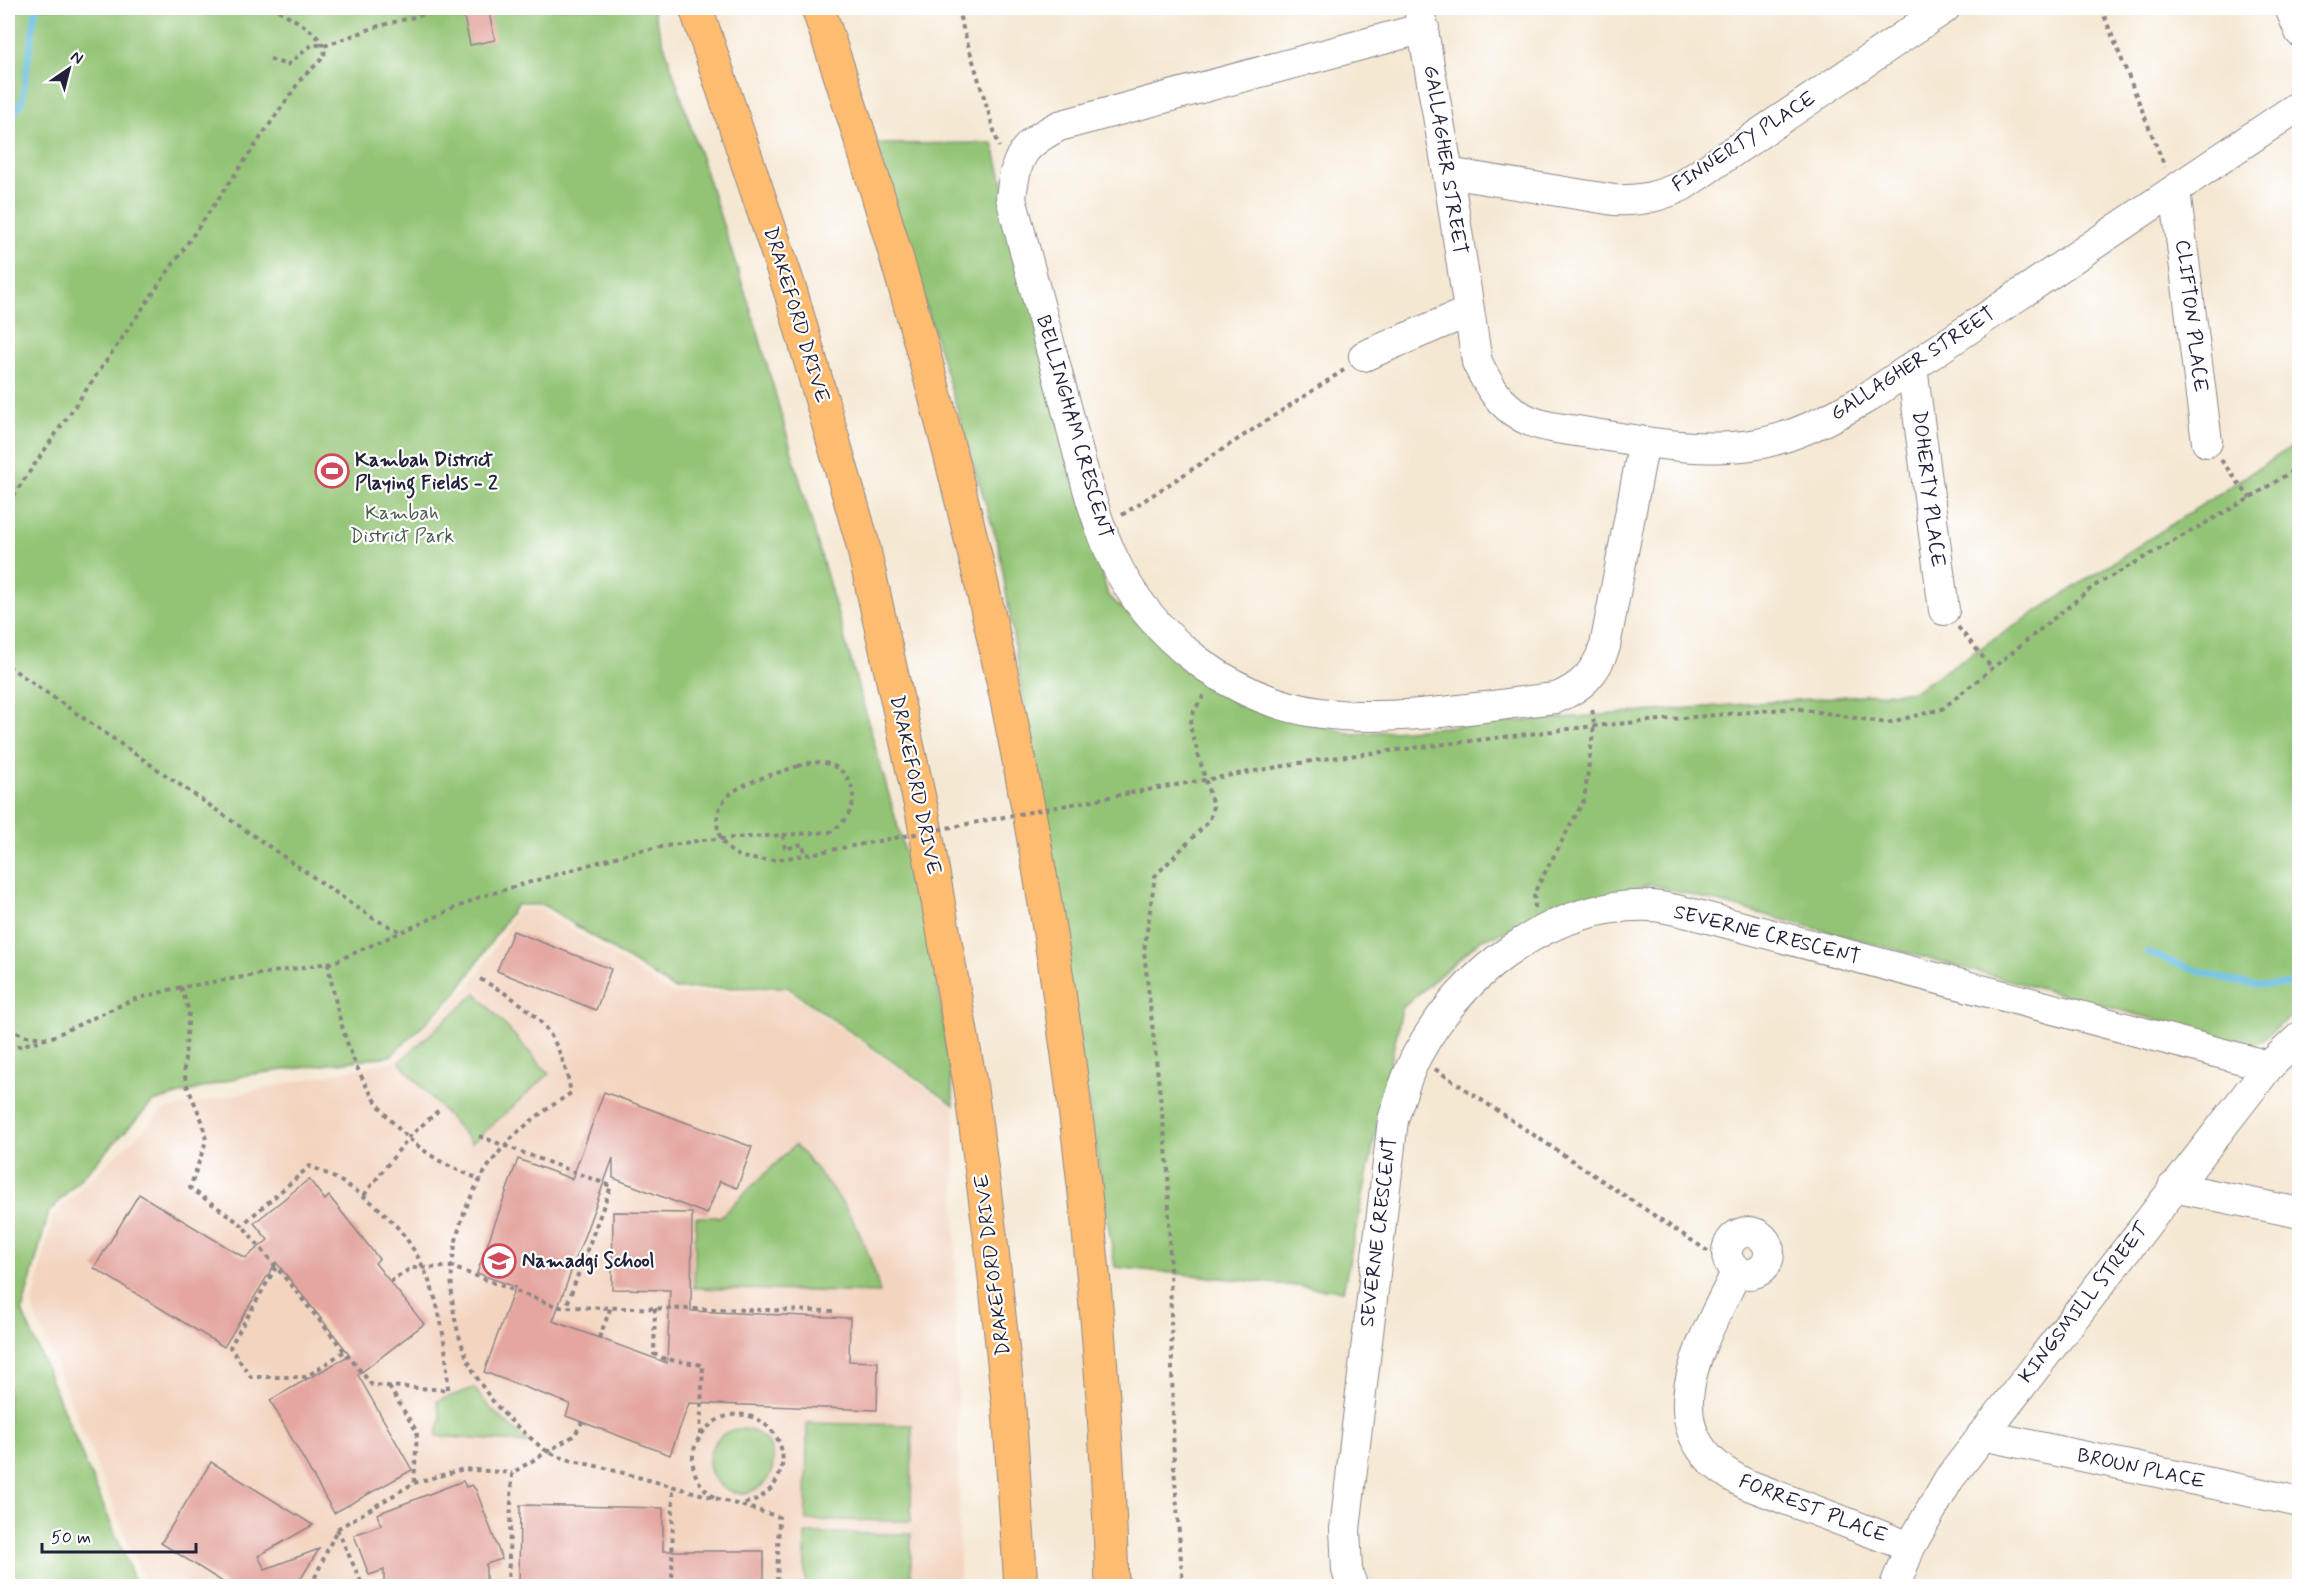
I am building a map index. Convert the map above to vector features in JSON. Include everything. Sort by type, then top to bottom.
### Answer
[{"type":"highway","name":"DRAKEFORD DRIVE","points":[[696,8],[791,293],[855,518],[923,816],[971,1089],[992,1250],[1009,1409],[1021,1587]]},
{"type":"highway","points":[[818,8],[896,252],[936,397],[973,542],[1017,744],[1052,945],[1085,1194],[1109,1489],[1112,1587]]},
{"type":"street","name":"FINNERTY PLACE","points":[[1449,173],[1614,200],[1642,201],[1656,198],[1682,186],[1945,8]]},
{"type":"street","points":[[2289,8],[2300,32]]},
{"type":"street","name":"GALLAGHER STREET","points":[[1421,18],[1449,173],[1477,362],[1490,389],[1523,418],[1551,427],[1706,449],[1752,445],[1775,440],[1821,423],[1865,399],[2300,105]]},
{"type":"street","name":"BELLINGHAM CRESCENT","points":[[1421,18],[1059,126],[1035,138],[1021,153],[1015,168],[1011,198],[1101,529],[1124,578],[1137,599],[1169,637],[1207,668],[1249,692],[1312,711],[1372,717],[1556,698],[1573,691],[1588,679],[1599,664],[1605,646],[1644,442]]},
{"type":"street","name":"CLIFTON PLACE","points":[[2175,190],[2207,442]]},
{"type":"street","points":[[1364,356],[1468,312]]},
{"type":"street","name":"DOHERTY PLACE","points":[[1912,368],[1944,610]]},
{"type":"street","name":"SEVERNE CRESCENT","points":[[1352,1587],[1347,1570],[1345,1529],[1388,1142],[1396,1109],[1418,1054],[1443,1014],[1466,988],[1510,949],[1570,918],[1612,908],[1654,906],[1693,914],[2269,1066]]},
{"type":"street","name":"KINGSMILL STREET","points":[[1894,1587],[1910,1547],[1949,1479],[2173,1186],[2269,1066],[2300,1037]]},
{"type":"street","points":[[2173,1186],[2300,1213]]},
{"type":"street","name":"FORREST PLACE","points":[[1732,1263],[1691,1370],[1688,1400],[1690,1419],[1692,1429],[1704,1454],[1723,1472],[1746,1484],[1910,1547]]},
{"type":"street","name":"BROUN PLACE","points":[[1982,1435],[2300,1502]]},
{"type":"path","points":[[8,503],[302,80],[324,57],[324,46],[311,32],[275,8]]},
{"type":"path","points":[[270,59],[288,65],[313,44],[324,46],[379,26],[449,8]]},
{"type":"path","points":[[957,8],[999,149]]},
{"type":"path","points":[[2101,8],[2175,190]]},
{"type":"path","points":[[1101,529],[1364,356]]},
{"type":"path","points":[[2207,442],[2250,498]]},
{"type":"path","points":[[8,1049],[50,1038],[132,1000],[180,987],[328,963],[360,952],[480,897],[636,851],[703,840],[783,835],[830,832],[841,826],[853,805],[854,793],[843,771],[821,761],[798,765],[729,795],[722,804],[717,826],[726,846],[745,858],[770,861],[1207,778],[1323,759],[1594,726],[1794,708],[1887,723],[1942,708],[2094,586],[2250,498],[2300,466]]},
{"type":"path","points":[[1944,610],[1992,668]]},
{"type":"path","points":[[8,666],[374,919],[403,932]]},
{"type":"path","points":[[1536,915],[1534,893],[1584,800],[1594,726],[1590,695]]},
{"type":"path","points":[[1183,1587],[1174,1467],[1168,1167],[1144,951],[1155,876],[1210,820],[1213,806],[1207,778],[1190,726],[1194,711]]},
{"type":"path","points":[[783,835],[785,849],[803,844],[805,855]]},
{"type":"path","points":[[328,963],[348,1052],[366,1087],[398,1128],[409,1137],[435,1158],[481,1180]]},
{"type":"path","points":[[480,979],[513,997],[540,1019],[555,1041],[571,1093],[530,1120],[505,1146],[481,1180],[466,1209],[450,1280],[453,1321],[478,1380],[507,1417],[548,1452],[779,1517],[777,1587]]},
{"type":"path","points":[[180,987],[189,1011],[185,1076],[203,1123],[206,1141],[190,1188],[242,1225],[372,1385],[448,1390],[440,1322],[424,1268],[408,1239],[386,1213],[364,1195],[338,1178],[310,1166],[242,1225]]},
{"type":"path","points":[[8,1029],[26,1036],[50,1038]]},
{"type":"path","points":[[1418,1054],[1429,1065],[1712,1254],[1732,1263]]},
{"type":"path","points":[[364,1195],[409,1137],[440,1108]]},
{"type":"path","points":[[479,1136],[611,1186],[566,1307]]},
{"type":"path","points":[[276,1267],[230,1347],[251,1377],[306,1377],[345,1351]]},
{"type":"path","points":[[390,1282],[411,1268],[452,1267],[558,1307],[835,1311]]},
{"type":"path","points":[[599,1338],[611,1307]]},
{"type":"path","points":[[655,1308],[654,1354],[665,1359],[703,1365],[700,1434],[694,1449],[693,1464],[697,1478],[705,1491],[718,1500]]},
{"type":"path","points":[[388,1386],[417,1432],[414,1483]]},
{"type":"path","points":[[700,1434],[710,1424],[724,1416],[739,1414],[760,1421],[777,1436],[782,1451],[783,1466],[778,1480],[769,1492],[756,1501],[741,1505]]},
{"type":"path","points":[[311,1587],[337,1528],[414,1483],[464,1469],[512,1473],[576,1435],[582,1422]]},
{"type":"path","points":[[508,1587],[512,1473]]},
{"type":"path","points":[[672,1587],[673,1487]]},
{"type":"path","points":[[337,1528],[363,1587]]},
{"type":"shaded area","name":"Namadgi School","points":[[518,909],[541,909],[672,994],[785,990],[954,1108],[960,1586],[146,1586],[32,1307],[53,1215],[164,1110],[392,1061],[473,982]]},
{"type":"green space","name":"Kambah District Park","points":[[8,8],[652,8],[757,329],[935,958],[954,1105],[787,987],[674,989],[544,905],[516,905],[456,994],[391,1056],[247,1075],[153,1102],[49,1212],[22,1311],[137,1586],[8,1586]]},
{"type":"green space","points":[[993,143],[1108,596],[1237,705],[1353,734],[1914,691],[2299,442],[2299,1010],[2254,1046],[1650,884],[1482,939],[1402,1008],[1343,1291],[1115,1267],[999,548],[877,144]]},
{"type":"green space","points":[[476,993],[549,1074],[472,1143],[399,1062]]},
{"type":"green space","points":[[795,1145],[837,1196],[858,1230],[874,1270],[880,1293],[694,1288],[696,1217],[720,1217]]},
{"type":"green space","points":[[474,1388],[490,1408],[529,1443],[436,1436],[441,1418],[437,1401]]},
{"type":"green space","points":[[807,1423],[912,1425],[911,1521],[806,1520]]},
{"type":"green space","points":[[741,1429],[759,1435],[767,1443],[773,1461],[767,1479],[759,1487],[741,1493],[723,1487],[715,1479],[709,1461],[715,1443],[723,1435]]},
{"type":"green space","points":[[805,1533],[911,1534],[911,1586],[805,1586]]},
{"type":"building","points":[[462,8],[488,8],[495,40],[470,45]]},
{"type":"building","points":[[513,931],[611,969],[596,1010],[497,971]]},
{"type":"building","points":[[604,1092],[752,1147],[737,1188],[720,1181],[707,1214],[613,1178],[613,1158],[553,1321],[667,1363],[670,1290],[612,1289],[613,1212],[692,1213],[691,1311],[850,1318],[849,1361],[878,1362],[877,1410],[689,1403],[670,1455],[566,1416],[570,1404],[484,1372],[515,1287],[477,1273],[518,1159],[572,1179]]},
{"type":"building","points":[[309,1179],[325,1200],[329,1196],[379,1259],[375,1263],[424,1324],[358,1375],[412,1470],[334,1513],[270,1400],[350,1355],[276,1262],[224,1347],[94,1268],[139,1194],[245,1258],[268,1240],[254,1223]]},
{"type":"building","points":[[211,1462],[313,1525],[258,1556],[265,1569],[319,1549],[296,1587],[224,1587],[226,1584],[161,1543]]},
{"type":"building","points":[[463,1481],[466,1487],[472,1485],[476,1490],[502,1559],[486,1564],[486,1587],[384,1587],[384,1570],[369,1575],[354,1535],[381,1525],[377,1514]]},
{"type":"building","points":[[520,1505],[663,1508],[663,1551],[764,1551],[764,1587],[519,1587]]},
{"type":"waterway","points":[[8,123],[22,102],[36,8]]},
{"type":"waterway","points":[[2147,952],[2202,972],[2244,983],[2283,985],[2300,980]]},
{"type":"place","name":"Kambah District Playing Fields - 2","points":[[332,471]]},
{"type":"place","name":"Namadgi School","points":[[499,1261]]}]
